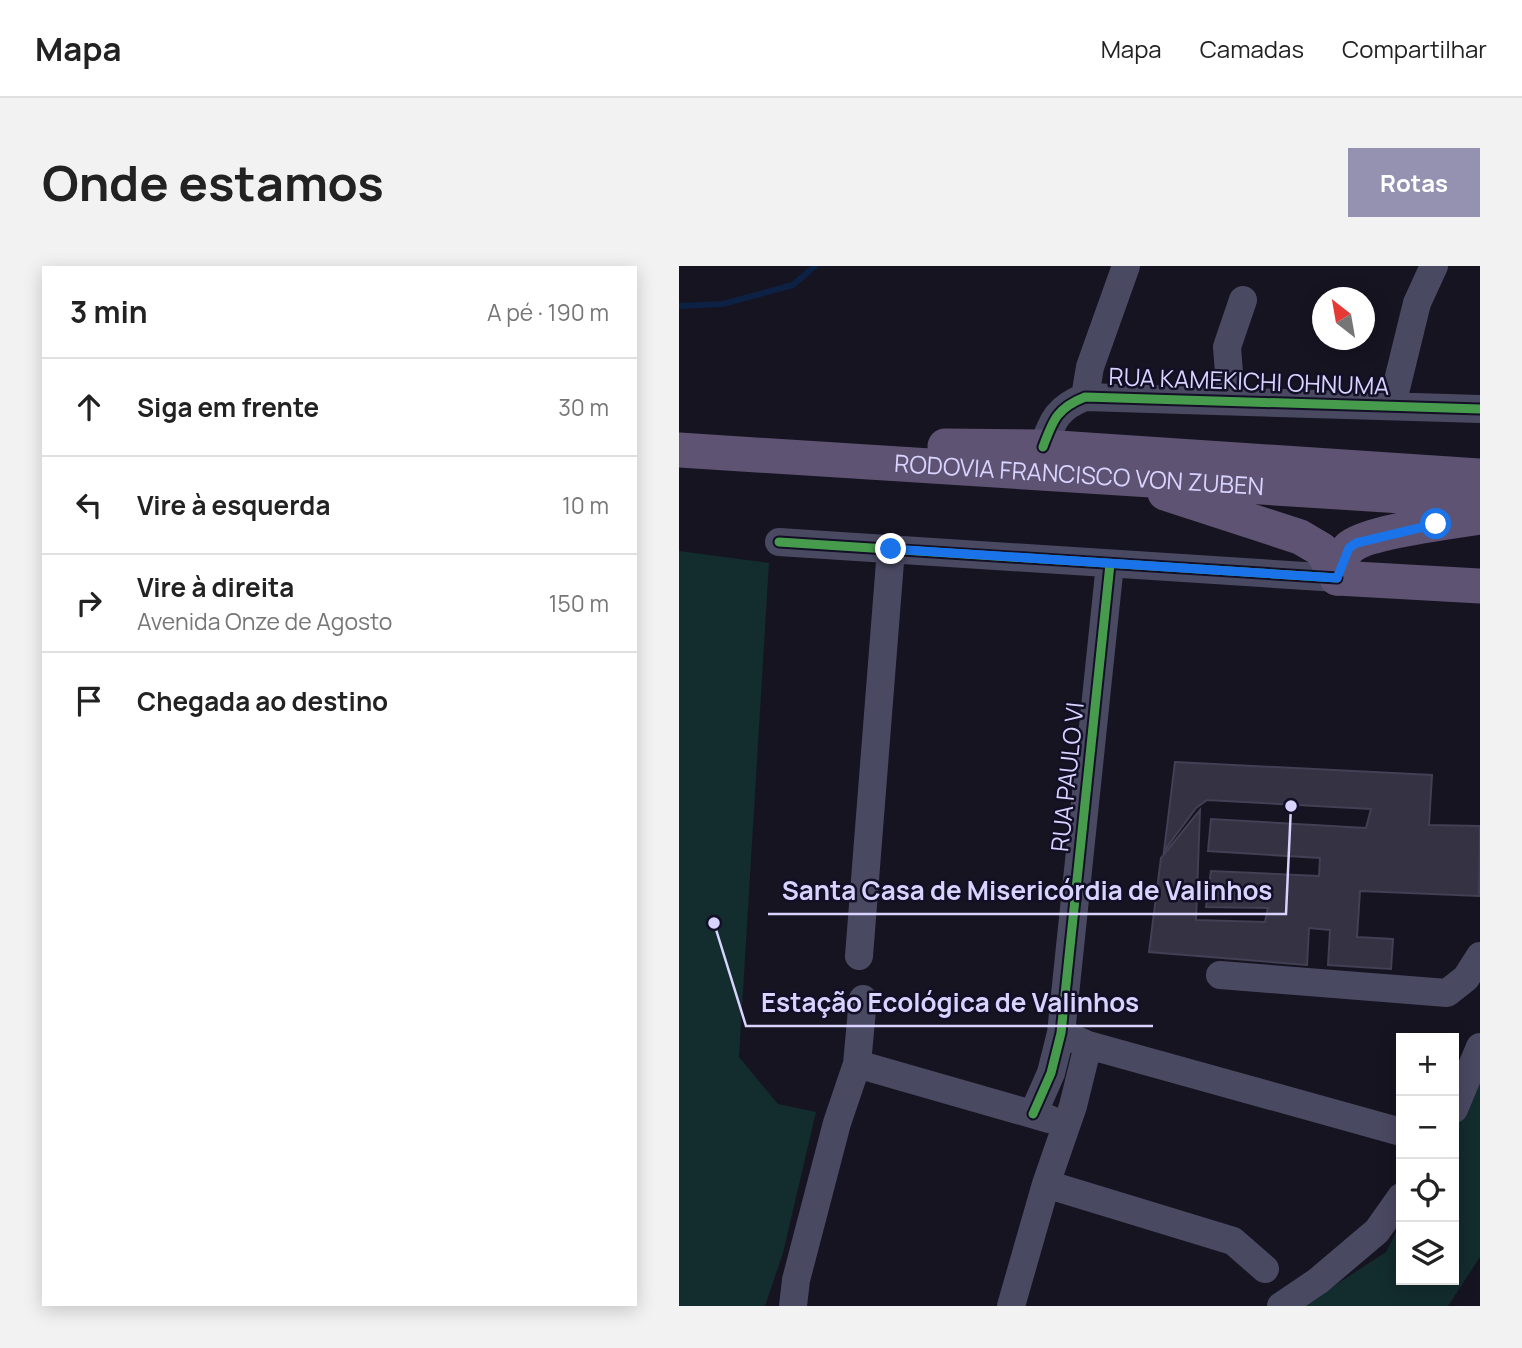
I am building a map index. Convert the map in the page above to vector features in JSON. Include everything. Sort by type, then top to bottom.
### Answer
[{"type":"main road","name":"RODOVIA FRANCISCO VON ZUBEN","points":[[679,429],[921,445],[1043,447],[1480,475]]},
{"type":"main road","name":"RODOVIA FRANCISCO VON ZUBEN","points":[[679,450],[1480,501]]},
{"type":"main road","points":[[1127,480],[1300,537],[1322,550],[1337,578]]},
{"type":"main road","points":[[1337,578],[1349,548],[1356,543],[1386,534],[1480,517]]},
{"type":"main road","points":[[1337,578],[1480,586]]},
{"type":"street","points":[[1085,397],[1090,367],[1126,266]]},
{"type":"street","points":[[1392,405],[1417,303],[1434,266]]},
{"type":"street","points":[[1231,400],[1227,347],[1243,300]]},
{"type":"street","name":"RUA KAMEKICHI OHNUMA","points":[[1043,447],[1054,417],[1064,407],[1085,397],[1480,409]]},
{"type":"street","points":[[779,542],[1337,578]]},
{"type":"street","points":[[859,956],[891,549]]},
{"type":"street","name":"RUA PAULO VI","points":[[1033,1114],[1051,1073],[1061,1033],[1109,564]]},
{"type":"street","points":[[1220,975],[1447,993],[1466,978],[1480,956]]},
{"type":"street","points":[[793,1306],[796,1280],[837,1123],[857,1064],[863,999]]},
{"type":"street","points":[[1061,1033],[1088,1045],[1396,1131]]},
{"type":"street","points":[[1011,1306],[1046,1184],[1073,1107],[1088,1045]]},
{"type":"street","points":[[1459,1097],[1480,1047]]},
{"type":"street","points":[[857,1064],[1067,1125]]},
{"type":"street","points":[[1046,1184],[1233,1241],[1265,1269]]},
{"type":"street","points":[[1281,1306],[1318,1281],[1377,1231],[1396,1205]]},
{"type":"green space","points":[[679,551],[769,563],[739,1057],[778,1104],[816,1112],[783,1253],[765,1306],[679,1306]]},
{"type":"green space","points":[[1480,1077],[1480,1257],[1448,1306],[1303,1306],[1386,1252],[1396,1233],[1396,1285],[1459,1285],[1459,1117]]},
{"type":"building","points":[[1175,762],[1432,775],[1429,825],[1480,826],[1479,896],[1360,891],[1357,937],[1393,939],[1391,969],[1328,965],[1330,930],[1309,928],[1307,965],[1149,952],[1161,858],[1200,810],[1196,920],[1265,922],[1268,908],[1206,907],[1211,871],[1319,876],[1320,858],[1208,851],[1211,819],[1366,828],[1371,809],[1207,800],[1196,808],[1164,851]]},
{"type":"waterway","points":[[679,306],[723,304],[793,285],[815,266]]},
{"type":"cycle path","points":[[1043,447],[1057,416],[1085,397],[1480,409]]},
{"type":"cycle path","points":[[779,542],[1337,578]]},
{"type":"cycle path","points":[[1033,1114],[1051,1073],[1061,1033],[1110,564]]},
{"type":"place","name":"Santa Casa de Misericórdia de Valinhos","points":[[1291,806]]},
{"type":"place","name":"Estação Ecológica de Valinhos","points":[[714,923]]},
{"type":"route","points":[[891,549],[1337,578],[1345,555],[1356,543],[1367,538],[1436,524]]}]
